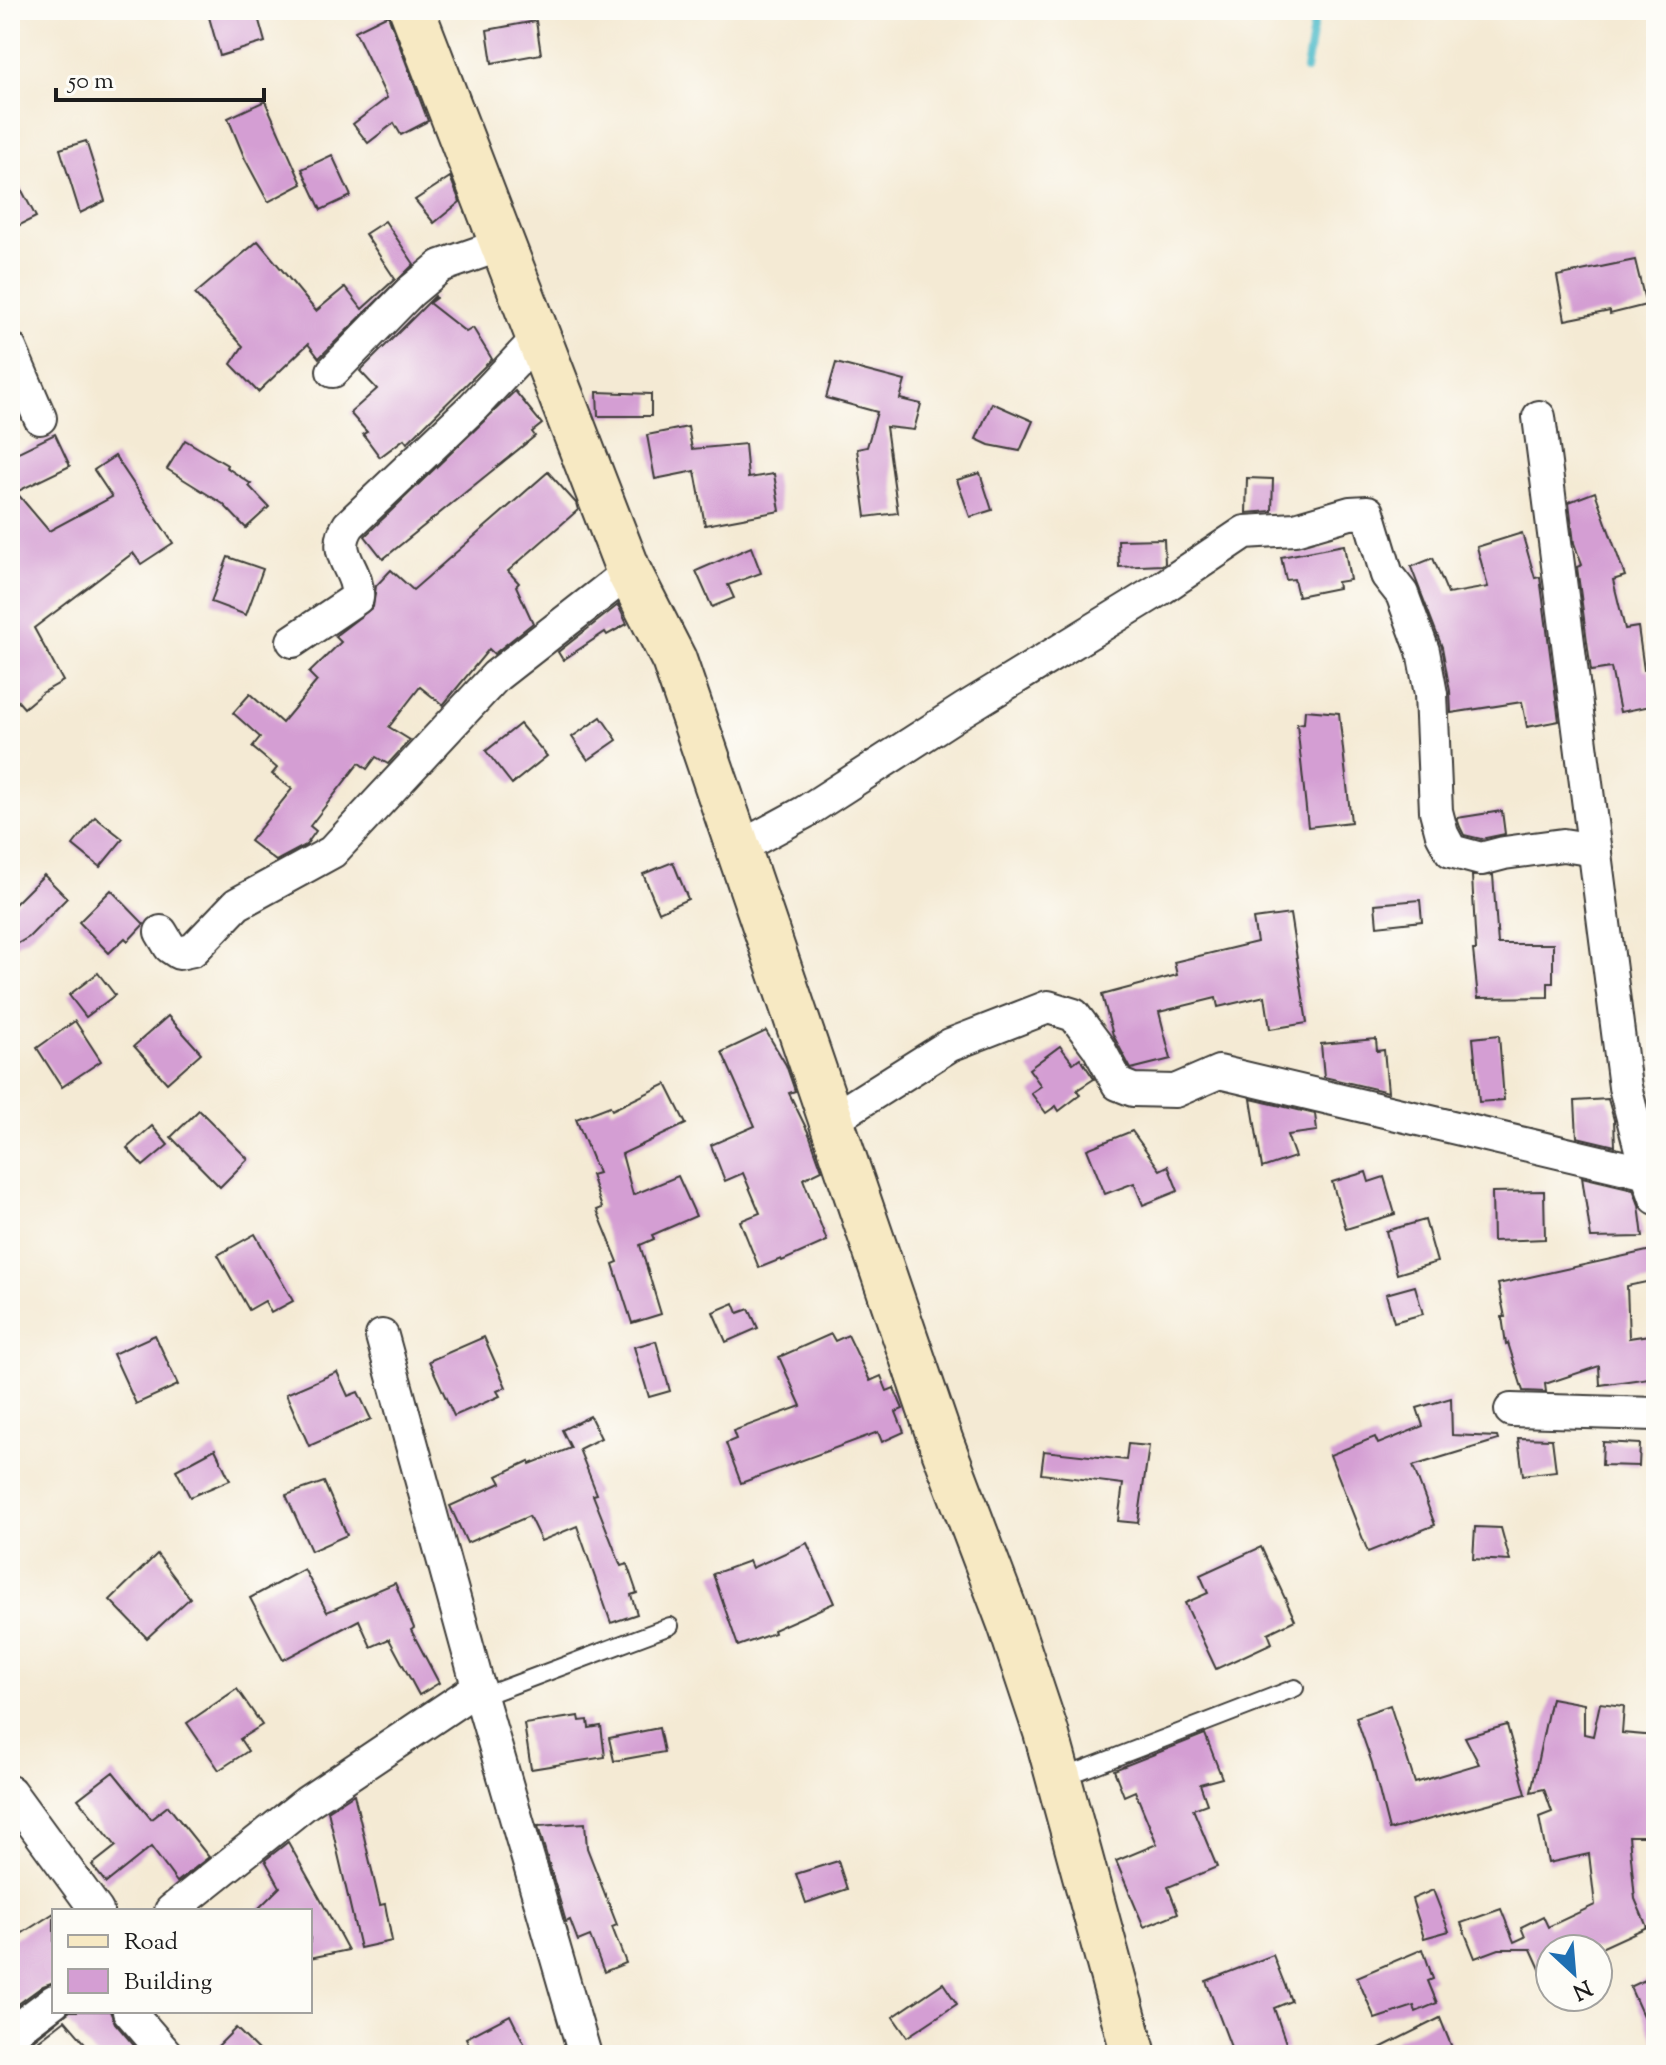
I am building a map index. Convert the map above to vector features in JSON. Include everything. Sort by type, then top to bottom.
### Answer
[{"type":"street","points":[[412,10],[629,572],[674,660],[941,1442],[1010,1624],[1046,1732],[1134,2055]]},
{"type":"street","points":[[333,371],[410,292],[441,266],[504,244]]},
{"type":"street","points":[[293,641],[357,598],[358,588],[340,545],[349,525],[473,407],[539,337]]},
{"type":"street","points":[[10,348],[40,418]]},
{"type":"street","points":[[833,1119],[950,1045],[1048,1007],[1074,1015],[1098,1047],[1118,1084],[1133,1090],[1175,1091],[1219,1072],[1651,1186],[1625,1087],[1539,417]]},
{"type":"street","points":[[739,848],[805,812],[1162,588],[1245,532],[1295,529],[1350,513],[1368,512],[1387,575],[1402,594],[1423,651],[1431,694],[1436,811],[1442,834],[1451,851],[1481,859],[1563,845],[1595,850]]},
{"type":"street","points":[[161,932],[170,947],[179,953],[193,950],[237,904],[332,852],[496,676],[629,572]]},
{"type":"street","points":[[382,1336],[480,1692],[585,2055]]},
{"type":"street","points":[[1511,1410],[1656,1414]]},
{"type":"street","points":[[174,1909],[306,1803],[480,1692]]},
{"type":"street","points":[[10,1792],[96,1909]]},
{"type":"street","points":[[10,2034],[52,2002]]},
{"type":"street","points":[[131,2013],[167,2055]]},
{"type":"lane","points":[[480,1692],[670,1626]]},
{"type":"lane","points":[[1058,1779],[1295,1688]]},
{"type":"building","points":[[207,10],[256,10],[265,42],[220,56]]},
{"type":"building","points":[[388,15],[428,121],[401,135],[394,123],[368,143],[353,124],[387,98],[355,31]]},
{"type":"building","points":[[536,21],[541,54],[492,63],[487,30]]},
{"type":"building","points":[[265,101],[302,184],[268,202],[228,118]]},
{"type":"building","points":[[86,141],[105,201],[80,213],[60,149]]},
{"type":"building","points":[[332,155],[351,196],[321,210],[302,169]]},
{"type":"building","points":[[10,168],[36,217],[10,230]]},
{"type":"building","points":[[450,177],[460,202],[434,223],[415,200]]},
{"type":"building","points":[[385,221],[414,264],[319,358],[308,344],[258,392],[231,364],[243,346],[195,294],[258,241],[316,311],[345,287],[362,309],[395,279],[365,234]]},
{"type":"building","points":[[1635,260],[1646,305],[1565,320],[1557,276]]},
{"type":"building","points":[[435,296],[429,303],[466,332],[473,328],[492,359],[407,443],[404,439],[380,457],[363,434],[367,432],[350,413],[377,389],[360,371]]},
{"type":"building","points":[[836,363],[905,381],[900,399],[921,404],[914,430],[886,427],[898,513],[866,517],[857,449],[867,447],[877,412],[826,398]]},
{"type":"building","points":[[515,391],[542,424],[532,432],[535,436],[383,559],[365,536]]},
{"type":"building","points":[[597,392],[651,394],[651,416],[598,416]]},
{"type":"building","points":[[992,403],[1033,421],[1020,451],[976,439]]},
{"type":"building","points":[[688,427],[692,449],[745,444],[748,478],[774,474],[780,511],[705,525],[695,471],[655,479],[647,435]]},
{"type":"building","points":[[55,434],[70,466],[16,492],[49,531],[112,497],[94,470],[115,456],[173,543],[141,564],[133,553],[34,628],[63,681],[24,708],[10,692],[10,456]]},
{"type":"building","points":[[185,440],[227,465],[251,484],[249,486],[269,507],[246,528],[223,504],[167,469]]},
{"type":"building","points":[[548,472],[576,503],[578,510],[508,571],[519,583],[516,586],[533,623],[494,654],[489,649],[443,705],[420,687],[389,727],[410,740],[388,764],[376,757],[367,769],[359,763],[310,826],[316,831],[306,845],[276,861],[250,841],[292,789],[272,774],[277,768],[252,747],[260,737],[233,713],[250,694],[282,723],[317,681],[309,673],[341,642],[335,636],[373,607],[376,586],[391,570],[413,590]]},
{"type":"building","points":[[980,473],[992,510],[970,517],[957,480]]},
{"type":"building","points":[[1247,478],[1273,479],[1272,511],[1246,513]]},
{"type":"building","points":[[1595,492],[1625,576],[1613,580],[1625,629],[1638,627],[1644,670],[1649,669],[1656,705],[1620,712],[1611,668],[1591,671],[1577,567],[1582,565],[1574,543],[1569,502]]},
{"type":"building","points":[[1522,533],[1535,578],[1540,577],[1559,721],[1527,727],[1522,702],[1451,713],[1442,647],[1411,567],[1433,558],[1448,594],[1488,587],[1477,547]]},
{"type":"building","points":[[1164,539],[1165,563],[1162,565],[1119,567],[1118,540]]},
{"type":"building","points":[[1344,545],[1350,580],[1337,582],[1338,588],[1298,596],[1294,579],[1286,580],[1281,557]]},
{"type":"building","points":[[751,547],[761,573],[728,585],[734,598],[712,607],[696,571]]},
{"type":"building","points":[[228,557],[263,569],[246,615],[211,602]]},
{"type":"building","points":[[618,605],[627,624],[607,635],[605,632],[563,660],[558,652]]},
{"type":"building","points":[[1305,710],[1339,713],[1351,822],[1308,827],[1297,724],[1304,723]]},
{"type":"building","points":[[601,717],[617,740],[588,760],[572,737]]},
{"type":"building","points":[[520,724],[547,756],[512,784],[486,751]]},
{"type":"building","points":[[1502,811],[1505,834],[1481,839],[1464,835],[1457,818]]},
{"type":"building","points":[[95,817],[123,839],[100,867],[73,845]]},
{"type":"building","points":[[673,862],[688,899],[659,912],[643,874]]},
{"type":"building","points":[[44,875],[67,898],[29,937],[10,948],[10,909]]},
{"type":"building","points":[[1493,875],[1498,944],[1553,944],[1553,983],[1548,983],[1548,997],[1478,998],[1473,950],[1476,950],[1472,876]]},
{"type":"building","points":[[111,890],[144,924],[128,941],[125,938],[109,953],[79,922]]},
{"type":"building","points":[[1420,900],[1422,921],[1377,926],[1375,904]]},
{"type":"building","points":[[1290,914],[1307,1023],[1270,1029],[1265,996],[1218,1007],[1216,998],[1159,1012],[1171,1059],[1131,1069],[1113,1035],[1102,995],[1177,975],[1174,962],[1257,942],[1253,919]]},
{"type":"building","points":[[98,973],[115,995],[86,1017],[69,995]]},
{"type":"building","points":[[168,1016],[201,1053],[167,1083],[134,1046]]},
{"type":"building","points":[[75,1021],[101,1061],[62,1087],[37,1048]]},
{"type":"building","points":[[766,1031],[786,1065],[795,1091],[789,1093],[822,1170],[803,1179],[827,1241],[759,1268],[740,1221],[760,1213],[743,1173],[725,1181],[711,1145],[755,1126],[722,1052]]},
{"type":"building","points":[[1499,1035],[1504,1100],[1479,1102],[1473,1038]]},
{"type":"building","points":[[1376,1039],[1377,1051],[1384,1050],[1388,1092],[1324,1077],[1321,1044]]},
{"type":"building","points":[[1060,1046],[1073,1063],[1080,1058],[1094,1079],[1077,1090],[1080,1095],[1059,1111],[1056,1106],[1046,1113],[1031,1093],[1041,1086],[1029,1069]]},
{"type":"building","points":[[666,1084],[686,1124],[622,1154],[633,1195],[678,1176],[696,1216],[652,1235],[654,1239],[640,1245],[661,1314],[632,1323],[613,1264],[618,1262],[597,1210],[602,1208],[591,1175],[598,1173],[576,1119],[610,1106],[612,1110]]},
{"type":"building","points":[[1251,1099],[1315,1114],[1317,1131],[1287,1135],[1295,1157],[1262,1168]]},
{"type":"building","points":[[1608,1099],[1614,1120],[1615,1146],[1577,1137],[1575,1101]]},
{"type":"building","points":[[199,1110],[248,1159],[220,1187],[171,1137]]},
{"type":"building","points":[[152,1126],[168,1145],[143,1166],[127,1148]]},
{"type":"building","points":[[1132,1131],[1160,1170],[1168,1166],[1178,1191],[1143,1205],[1134,1183],[1105,1194],[1087,1149]]},
{"type":"building","points":[[1366,1172],[1369,1182],[1384,1177],[1395,1214],[1346,1229],[1332,1182]]},
{"type":"building","points":[[1582,1177],[1633,1189],[1639,1205],[1643,1237],[1591,1238]]},
{"type":"building","points":[[1544,1191],[1545,1239],[1493,1241],[1492,1192]]},
{"type":"building","points":[[1425,1220],[1437,1262],[1397,1274],[1386,1231]]},
{"type":"building","points":[[255,1234],[293,1301],[271,1313],[265,1301],[249,1310],[218,1255]]},
{"type":"building","points":[[1656,1249],[1656,1280],[1627,1286],[1629,1338],[1656,1334],[1656,1377],[1600,1385],[1599,1366],[1545,1384],[1546,1392],[1523,1391],[1506,1344],[1502,1317],[1505,1317],[1498,1284]]},
{"type":"building","points":[[1415,1286],[1423,1314],[1394,1322],[1386,1294]]},
{"type":"building","points":[[734,1303],[738,1313],[749,1309],[758,1328],[726,1342],[713,1312]]},
{"type":"building","points":[[831,1334],[835,1341],[848,1335],[870,1381],[881,1376],[887,1391],[894,1388],[903,1409],[896,1412],[904,1432],[882,1442],[878,1432],[741,1483],[726,1443],[736,1439],[733,1431],[801,1406],[779,1357]]},
{"type":"building","points":[[155,1335],[178,1385],[136,1404],[113,1354]]},
{"type":"building","points":[[484,1337],[506,1387],[497,1391],[500,1396],[454,1416],[429,1361]]},
{"type":"building","points":[[656,1341],[670,1391],[649,1397],[634,1347]]},
{"type":"building","points":[[337,1372],[348,1396],[358,1392],[371,1419],[309,1446],[286,1394]]},
{"type":"building","points":[[1451,1398],[1452,1435],[1497,1437],[1498,1440],[1413,1466],[1435,1525],[1368,1552],[1330,1455],[1375,1437],[1378,1444],[1423,1426],[1417,1408]]},
{"type":"building","points":[[590,1416],[601,1438],[579,1449],[621,1566],[627,1564],[637,1593],[631,1595],[637,1614],[611,1623],[577,1526],[541,1541],[529,1516],[467,1543],[450,1506],[501,1483],[497,1476],[529,1461],[530,1464],[571,1448],[562,1430]]},
{"type":"building","points":[[1518,1438],[1552,1439],[1556,1471],[1523,1475]]},
{"type":"building","points":[[1603,1442],[1640,1444],[1639,1466],[1602,1465]]},
{"type":"building","points":[[1128,1444],[1149,1446],[1138,1523],[1118,1521],[1123,1484],[1041,1474],[1044,1451],[1126,1460]]},
{"type":"building","points":[[215,1449],[230,1480],[190,1497],[176,1470]]},
{"type":"building","points":[[324,1482],[347,1535],[311,1551],[286,1495]]},
{"type":"building","points":[[1475,1527],[1501,1528],[1510,1561],[1473,1559]]},
{"type":"building","points":[[807,1543],[834,1603],[773,1630],[774,1633],[738,1646],[713,1574],[749,1561],[752,1568]]},
{"type":"building","points":[[1261,1547],[1295,1620],[1268,1633],[1272,1643],[1216,1669],[1185,1603],[1208,1593],[1200,1575]]},
{"type":"building","points":[[157,1554],[190,1598],[147,1638],[110,1600]]},
{"type":"building","points":[[304,1569],[327,1612],[395,1583],[414,1628],[411,1630],[439,1683],[419,1695],[389,1639],[371,1647],[359,1620],[283,1660],[250,1598]]},
{"type":"building","points":[[237,1689],[262,1725],[240,1739],[248,1751],[219,1770],[187,1723]]},
{"type":"building","points":[[1551,1698],[1584,1704],[1584,1734],[1593,1736],[1600,1703],[1624,1706],[1622,1733],[1656,1736],[1656,1836],[1629,1836],[1635,1899],[1647,1927],[1614,1942],[1614,1933],[1534,1933],[1534,1956],[1531,1949],[1499,1949],[1475,1958],[1461,1923],[1501,1909],[1514,1942],[1525,1937],[1521,1927],[1543,1916],[1548,1927],[1595,1905],[1589,1854],[1548,1863],[1539,1817],[1552,1812],[1544,1789],[1531,1792]]},
{"type":"building","points":[[1390,1705],[1415,1783],[1479,1764],[1465,1737],[1507,1725],[1526,1794],[1389,1830],[1372,1763],[1356,1717]]},
{"type":"building","points":[[579,1716],[580,1721],[588,1720],[589,1728],[601,1726],[605,1757],[531,1769],[524,1724]]},
{"type":"building","points":[[659,1728],[664,1752],[614,1761],[609,1738]]},
{"type":"building","points":[[1205,1734],[1222,1778],[1200,1784],[1207,1804],[1193,1809],[1217,1867],[1168,1887],[1178,1913],[1144,1927],[1116,1861],[1157,1844],[1135,1791],[1124,1796],[1114,1770]]},
{"type":"building","points":[[113,1772],[151,1819],[168,1806],[209,1857],[177,1882],[151,1847],[106,1883],[92,1865],[116,1846],[78,1799]]},
{"type":"building","points":[[354,1794],[380,1905],[385,1904],[392,1941],[360,1948],[328,1811]]},
{"type":"building","points":[[585,1823],[587,1848],[617,1925],[612,1927],[626,1963],[604,1972],[590,1936],[578,1941],[570,1920],[566,1922],[538,1826]]},
{"type":"building","points":[[288,1842],[348,1950],[312,1958],[312,1909],[258,1909],[280,1887],[265,1860]]},
{"type":"building","points":[[838,1861],[847,1889],[806,1903],[796,1874]]},
{"type":"building","points":[[1433,1890],[1449,1931],[1424,1938],[1412,1899]]},
{"type":"building","points":[[52,1914],[52,1983],[10,2010],[10,1941]]},
{"type":"building","points":[[1423,1949],[1433,1979],[1428,1981],[1437,2003],[1416,2012],[1414,2006],[1375,2019],[1357,1977]]},
{"type":"building","points":[[1273,1955],[1291,2001],[1274,2008],[1288,2049],[1271,2055],[1234,2055],[1206,1981]]},
{"type":"building","points":[[1656,1975],[1656,2045],[1630,1987]]},
{"type":"building","points":[[943,1983],[957,2004],[907,2037],[893,2017]]},
{"type":"building","points":[[67,2013],[111,2013],[115,2023],[142,2055],[95,2055],[65,2020],[29,2048],[27,2045]]},
{"type":"building","points":[[510,2015],[530,2055],[474,2055],[466,2038]]},
{"type":"building","points":[[1440,2018],[1455,2055],[1366,2055]]},
{"type":"building","points":[[236,2028],[263,2055],[209,2055]]},
{"type":"waterway","points":[[1306,70],[1316,10]]}]
